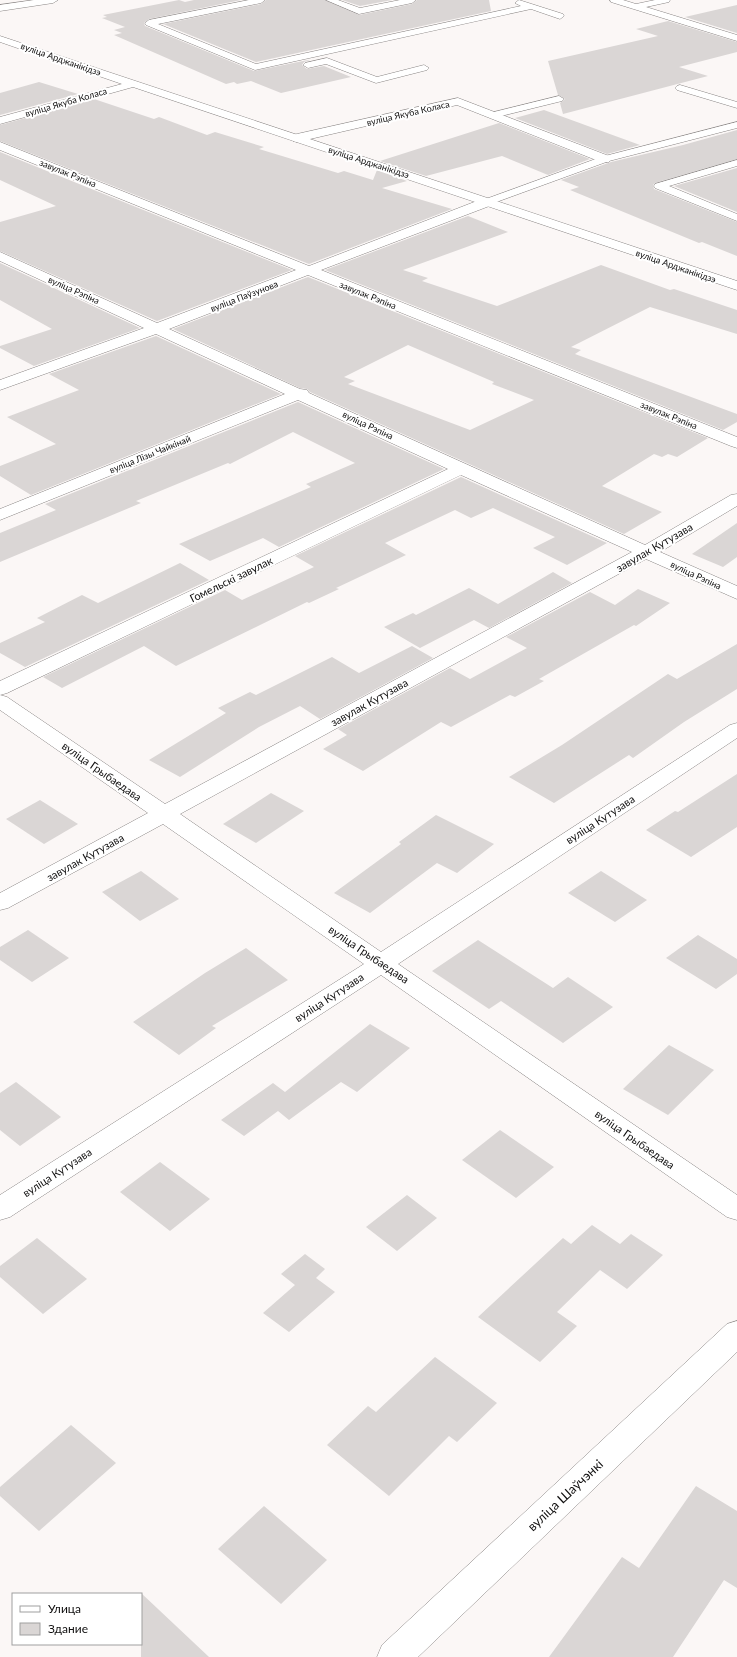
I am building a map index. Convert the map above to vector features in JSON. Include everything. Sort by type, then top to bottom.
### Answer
[{"type":"street","points":[[0,8],[53,0]]},
{"type":"street","name":"вуліца Арджанікідзэ","points":[[0,39],[737,286]]},
{"type":"street","name":"вуліца Якуба Коласа","points":[[0,121],[133,84]]},
{"type":"street","name":"вуліца Якуба Коласа","points":[[297,138],[458,101],[605,160]]},
{"type":"street","name":"завулак Рэпіна","points":[[0,146],[737,443]]},
{"type":"street","name":"вуліца Паўзунова","points":[[0,385],[158,328],[487,202]]},
{"type":"street","name":"вуліца Рэпіна","points":[[0,256],[300,393],[461,469],[737,594]]},
{"type":"street","name":"вуліца Лізы Чайкінай","points":[[0,515],[300,393]]},
{"type":"street","name":"Гомельскі завулак","points":[[0,689],[461,469]]},
{"type":"street","name":"завулак Кутузава","points":[[0,903],[646,552],[737,499]]},
{"type":"street","name":"вуліца Грыбаедава","points":[[0,701],[737,1209]]},
{"type":"street","name":"вуліца Кутузава","points":[[0,1209],[382,963],[737,729]]},
{"type":"street","name":"вуліца Шаўчэнкі","points":[[394,1657],[737,1333]]},
{"type":"lane","points":[[260,0],[149,23],[269,73],[327,61],[376,80],[424,68]]},
{"type":"lane","points":[[330,0],[359,11],[405,0]]},
{"type":"lane","points":[[511,0],[560,16]]},
{"type":"lane","points":[[614,0],[737,38]]},
{"type":"lane","points":[[636,7],[666,0]]},
{"type":"lane","points":[[255,67],[530,7]]},
{"type":"lane","points":[[680,88],[737,104]]},
{"type":"lane","points":[[493,115],[560,99]]},
{"type":"lane","points":[[487,202],[605,160],[737,125]]},
{"type":"lane","points":[[737,163],[659,186],[737,218]]},
{"type":"building","points":[[179,0],[185,2],[194,0],[241,0],[149,19],[144,23],[145,26],[254,71],[310,60],[304,62],[302,65],[307,69],[324,66],[351,77],[281,93],[251,81],[237,84],[234,82],[226,84],[114,35],[122,33],[114,30],[125,27],[102,18],[107,17],[103,15]]},
{"type":"building","points":[[266,0],[325,0],[359,15],[412,4],[417,0],[489,0],[491,11],[256,62],[163,24],[261,4]]},
{"type":"building","points":[[342,0],[392,0],[360,6]]},
{"type":"building","points":[[737,5],[737,33],[685,17]]},
{"type":"building","points":[[668,21],[737,42],[737,52],[679,67],[708,76],[563,114],[560,103],[565,99],[558,95],[548,61],[658,36],[636,29]]},
{"type":"building","points":[[39,82],[78,94],[0,115],[0,93]]},
{"type":"building","points":[[94,99],[154,119],[159,117],[207,135],[215,132],[264,147],[259,149],[338,173],[344,171],[373,180],[377,170],[407,181],[382,188],[452,209],[309,264],[0,141],[0,125]]},
{"type":"building","points":[[544,110],[640,145],[607,154],[515,118]]},
{"type":"building","points":[[499,123],[590,159],[548,175],[502,156],[426,176],[380,161]]},
{"type":"building","points":[[737,130],[737,159],[655,183],[653,185],[654,189],[737,222],[737,256],[702,242],[699,243],[570,190],[579,187],[561,180],[611,162],[683,145]]},
{"type":"building","points":[[0,152],[292,270],[157,321],[0,251],[0,222],[56,206],[0,180]]},
{"type":"building","points":[[737,168],[737,212],[674,186]]},
{"type":"building","points":[[468,216],[508,232],[403,270],[428,278],[422,281],[497,306],[601,265],[670,290],[674,289],[737,310],[737,334],[650,307],[571,347],[581,350],[575,354],[737,414],[737,422],[723,430],[325,270]]},
{"type":"building","points":[[0,263],[140,328],[34,366],[0,348],[0,346],[52,329],[0,300]]},
{"type":"building","points":[[308,277],[708,438],[677,457],[668,454],[662,457],[654,454],[602,486],[662,512],[624,534],[173,329]],"holes":[[[408,345],[494,382],[492,384],[534,400],[470,430],[348,384],[355,381],[344,377]]]},
{"type":"building","points":[[156,336],[281,394],[31,495],[0,476],[0,466],[56,444],[7,417],[79,390],[49,374]]},
{"type":"building","points":[[298,402],[444,469],[279,547],[263,538],[210,561],[179,544],[311,487],[306,484],[355,463],[293,432],[230,464],[228,463],[136,501],[141,503],[0,562],[0,533],[56,510],[45,504]]},
{"type":"building","points":[[461,477],[607,543],[567,565],[533,548],[555,537],[493,508],[471,518],[455,510],[385,543],[406,555],[336,588],[339,589],[309,603],[307,602],[176,666],[144,646],[62,688],[43,677],[225,590],[242,600],[314,567],[295,556]]},
{"type":"building","points":[[737,523],[737,557],[723,567],[692,554]]},
{"type":"building","points":[[180,563],[209,580],[25,667],[0,653],[0,643],[45,622],[37,618],[82,595],[98,603]]},
{"type":"building","points":[[553,572],[572,583],[489,628],[474,620],[420,648],[384,627],[413,613],[416,615],[469,588],[498,604]]},
{"type":"building","points":[[638,589],[670,603],[636,626],[634,625],[539,679],[544,681],[515,697],[510,695],[451,727],[441,722],[363,771],[323,749],[347,735],[338,729],[450,668],[470,679],[527,648],[506,637],[590,592],[615,605]]},
{"type":"building","points":[[737,644],[737,689],[684,722],[633,758],[629,755],[554,803],[509,777],[562,745],[668,674],[677,679]]},
{"type":"building","points":[[412,646],[433,658],[320,719],[300,706],[259,727],[180,777],[149,760],[226,713],[218,708],[250,692],[256,695],[332,657],[359,673]]},
{"type":"building","points":[[737,774],[737,827],[691,857],[646,830],[675,811],[678,812]]},
{"type":"building","points":[[271,793],[304,811],[256,843],[223,824]]},
{"type":"building","points":[[40,800],[78,824],[44,844],[6,819]]},
{"type":"building","points":[[436,815],[494,844],[457,873],[437,863],[370,913],[334,893],[401,844],[399,842]]},
{"type":"building","points":[[141,871],[179,899],[140,921],[102,892]]},
{"type":"building","points":[[601,871],[647,900],[615,922],[568,893]]},
{"type":"building","points":[[28,930],[69,958],[32,982],[0,960],[0,947]]},
{"type":"building","points":[[698,935],[737,959],[737,974],[716,989],[666,958]]},
{"type":"building","points":[[478,940],[553,988],[568,977],[613,1007],[563,1043],[501,1001],[489,1009],[432,971]]},
{"type":"building","points":[[246,948],[288,980],[212,1026],[216,1028],[179,1055],[133,1022],[205,973]]},
{"type":"building","points":[[370,1024],[410,1048],[357,1092],[341,1082],[289,1120],[278,1111],[244,1136],[221,1120],[273,1083],[285,1092]]},
{"type":"building","points":[[669,1045],[714,1070],[668,1115],[623,1089]]},
{"type":"building","points":[[16,1082],[61,1117],[20,1146],[0,1130],[0,1093]]},
{"type":"building","points":[[500,1130],[554,1167],[516,1198],[462,1160]]},
{"type":"building","points":[[160,1162],[210,1199],[170,1231],[120,1192]]},
{"type":"building","points":[[407,1195],[437,1218],[397,1251],[366,1227]]},
{"type":"building","points":[[592,1225],[620,1244],[631,1234],[663,1255],[627,1289],[600,1270],[557,1312],[577,1326],[540,1362],[478,1317],[563,1238],[571,1244]]},
{"type":"building","points":[[37,1238],[87,1279],[43,1314],[0,1277],[0,1266]]},
{"type":"building","points":[[305,1254],[325,1269],[316,1278],[335,1292],[289,1332],[263,1313],[295,1285],[281,1274]]},
{"type":"building","points":[[435,1357],[497,1403],[457,1442],[449,1436],[389,1496],[327,1445],[368,1406],[376,1412]]},
{"type":"building","points":[[71,1425],[116,1463],[39,1531],[0,1496],[0,1487]]},
{"type":"building","points":[[696,1486],[737,1511],[737,1588],[724,1580],[673,1657],[549,1657],[622,1557],[639,1568]]},
{"type":"building","points":[[264,1506],[327,1560],[281,1604],[218,1549]]},
{"type":"building","points":[[142,1594],[209,1657],[141,1657]]}]
